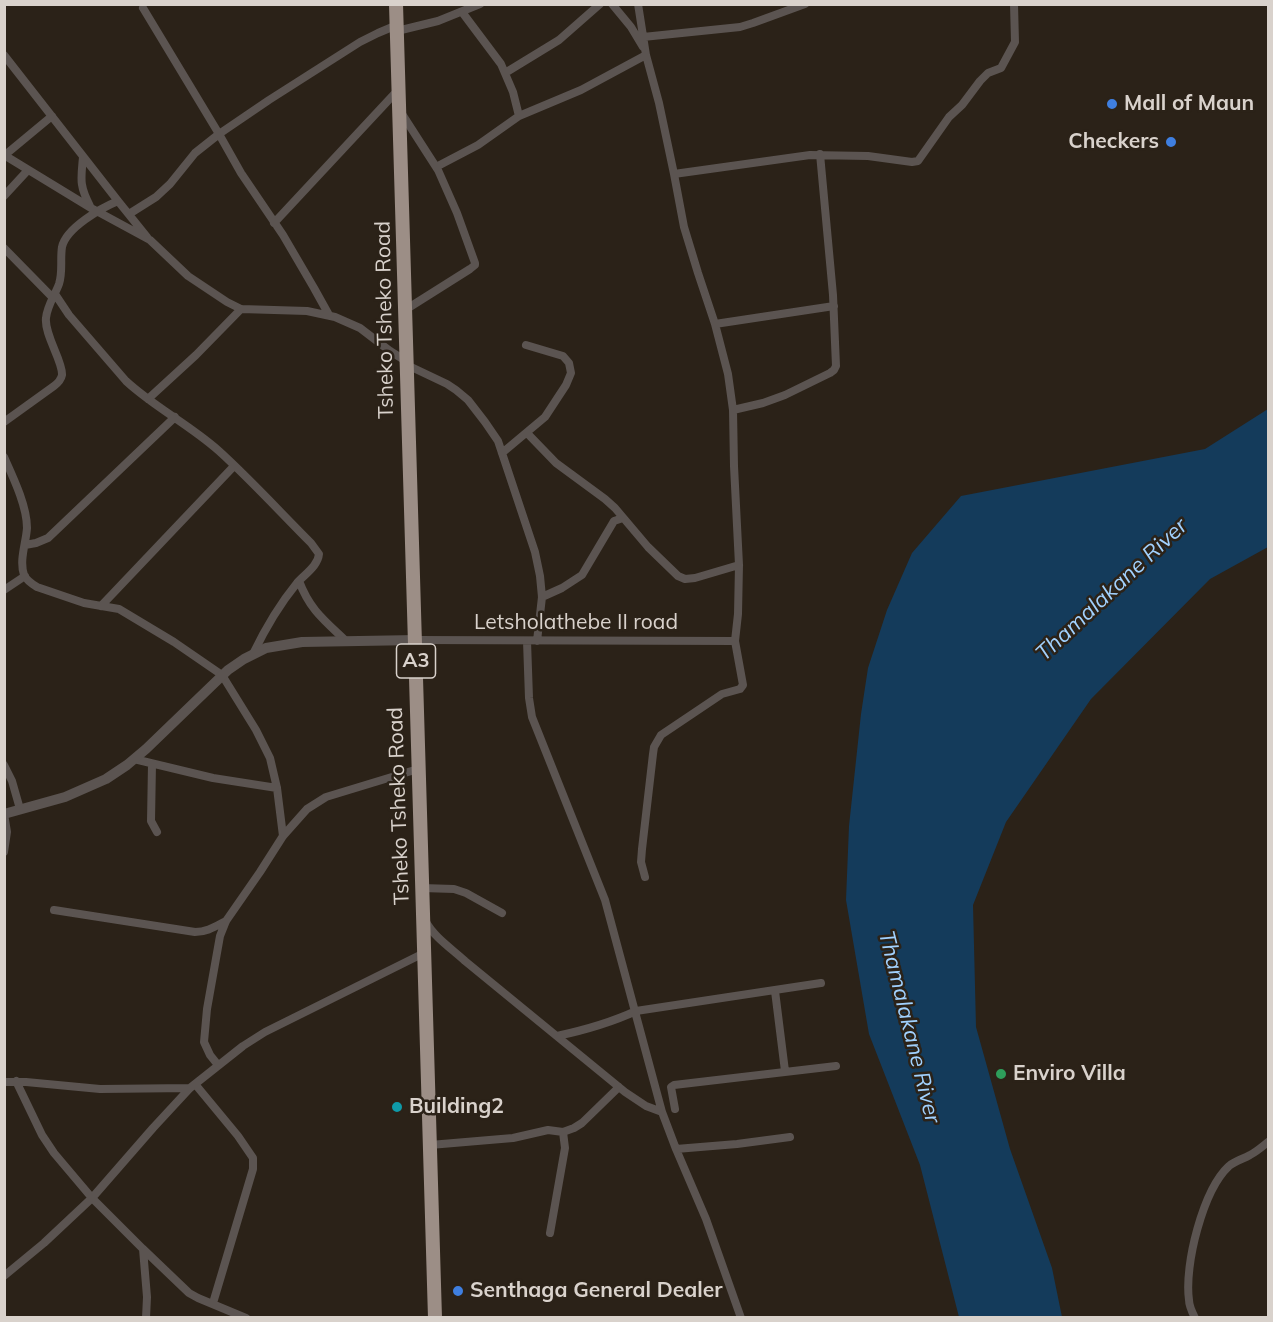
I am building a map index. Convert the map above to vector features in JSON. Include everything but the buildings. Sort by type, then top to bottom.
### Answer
[{"type":"highway","name":"Tsheko Tsheko Road","points":[[396,4],[435,1317]]},
{"type":"street","points":[[129,214],[156,197],[170,184],[195,153],[219,134],[360,42],[378,33],[438,21],[480,4]]},
{"type":"street","points":[[505,72],[559,40],[600,4]]},
{"type":"street","points":[[612,4],[631,27],[646,54]]},
{"type":"street","points":[[638,4],[646,54],[675,174],[684,227],[727,366],[733,410],[739,565],[735,641],[743,685],[742,688],[722,694],[661,735],[654,747],[641,862],[645,877]]},
{"type":"street","points":[[643,37],[740,27],[805,4]]},
{"type":"street","points":[[675,174],[820,154],[918,161],[949,117],[962,105],[980,81],[988,73],[1001,68],[1015,42],[1014,4]]},
{"type":"street","points":[[143,8],[240,173],[308,277],[329,315]]},
{"type":"street","points":[[462,12],[505,72],[519,116]]},
{"type":"street","points":[[436,167],[478,146],[519,116],[581,90],[646,54]]},
{"type":"street","points":[[4,55],[117,201],[150,240],[188,276],[226,302],[242,309],[307,311],[335,316],[360,328],[406,363],[447,384],[468,400],[498,441],[535,552],[542,597],[537,641]]},
{"type":"street","points":[[274,223],[399,90]]},
{"type":"street","points":[[399,110],[436,167],[457,213],[475,265],[405,310]]},
{"type":"street","points":[[52,116],[5,155],[150,240]]},
{"type":"street","points":[[733,410],[785,395],[834,370],[836,362],[834,306],[820,154]]},
{"type":"street","points":[[83,157],[82,190],[94,209]]},
{"type":"street","points":[[4,196],[28,170]]},
{"type":"street","points":[[4,422],[60,380],[61,368],[45,319],[60,281],[62,247],[94,209],[117,201]]},
{"type":"street","points":[[4,248],[54,296],[126,381],[219,451],[320,554],[316,564],[279,607],[253,654]]},
{"type":"street","points":[[715,324],[834,306]]},
{"type":"street","points":[[148,399],[196,356],[242,309]]},
{"type":"street","points":[[502,453],[545,417],[566,385],[570,373],[569,363],[563,356],[525,345]]},
{"type":"street","points":[[25,545],[48,538],[175,417]]},
{"type":"street","points":[[527,433],[556,463],[605,499],[648,548],[678,576],[685,579],[695,578],[739,565]]},
{"type":"street","points":[[4,457],[15,481],[27,526],[23,558],[25,576],[30,583],[84,603],[112,607],[126,612],[222,675],[270,758],[277,788],[283,836]]},
{"type":"street","points":[[101,606],[234,466]]},
{"type":"street","points":[[542,597],[582,575],[614,521],[623,518]]},
{"type":"street","points":[[4,590],[25,576]]},
{"type":"street","points":[[299,581],[314,611],[346,641]]},
{"type":"street","points":[[4,852],[7,832],[4,814],[65,797],[106,779],[146,749],[222,675],[253,654],[266,648],[302,642],[416,640]]},
{"type":"street","name":"Letsholathebe II road","points":[[416,640],[735,641]]},
{"type":"street","points":[[526,641],[532,717],[605,900],[662,1112],[706,1220],[741,1317]]},
{"type":"street","points":[[134,759],[213,778],[277,788]]},
{"type":"street","points":[[152,764],[151,821],[157,832]]},
{"type":"street","points":[[4,765],[12,781],[20,809]]},
{"type":"street","points":[[218,1065],[206,1048],[205,1031],[220,936],[226,921],[283,836],[307,809],[326,797],[418,769]]},
{"type":"street","points":[[422,888],[454,889],[502,913]]},
{"type":"street","points":[[54,910],[195,932],[202,932],[226,921]]},
{"type":"street","points":[[423,916],[429,927],[448,946],[557,1036],[637,1100],[662,1112]]},
{"type":"street","points":[[4,1276],[44,1243],[92,1198],[153,1128],[193,1086],[218,1065],[254,1038],[424,953]]},
{"type":"street","points":[[557,1036],[594,1028],[636,1011],[821,983]]},
{"type":"street","points":[[775,991],[785,1071]]},
{"type":"street","points":[[675,1109],[671,1087],[674,1085],[836,1066]]},
{"type":"street","points":[[4,1082],[100,1089],[193,1086],[238,1136],[254,1163],[213,1304]]},
{"type":"street","points":[[16,1082],[48,1145],[92,1198],[189,1293],[246,1317]]},
{"type":"street","points":[[429,1145],[513,1138],[548,1130],[563,1132],[582,1122],[620,1087]]},
{"type":"street","points":[[550,1233],[565,1148],[563,1132]]},
{"type":"street","points":[[676,1149],[790,1137]]},
{"type":"street","points":[[1195,1317],[1189,1303],[1188,1283],[1194,1238],[1207,1202],[1220,1177],[1230,1165],[1251,1155],[1269,1142]]},
{"type":"street","points":[[142,1249],[147,1297],[146,1317]]},
{"type":"water","name":"Thamalakane River","points":[[1268,409],[1268,547],[1210,579],[1091,699],[1006,822],[973,905],[976,1027],[1010,1149],[1052,1268],[1062,1317],[959,1317],[920,1165],[869,1034],[846,900],[849,826],[861,714],[868,668],[887,610],[912,553],[961,496],[1205,449]]},
{"type":"place","name":"Mall of Maun","points":[[1112,104]]},
{"type":"place","name":"Checkers","points":[[1171,142]]},
{"type":"place","name":"Enviro Villa","points":[[1001,1074]]},
{"type":"place","name":"Building2","points":[[397,1107]]},
{"type":"place","name":"Senthaga General Dealer","points":[[458,1291]]}]
